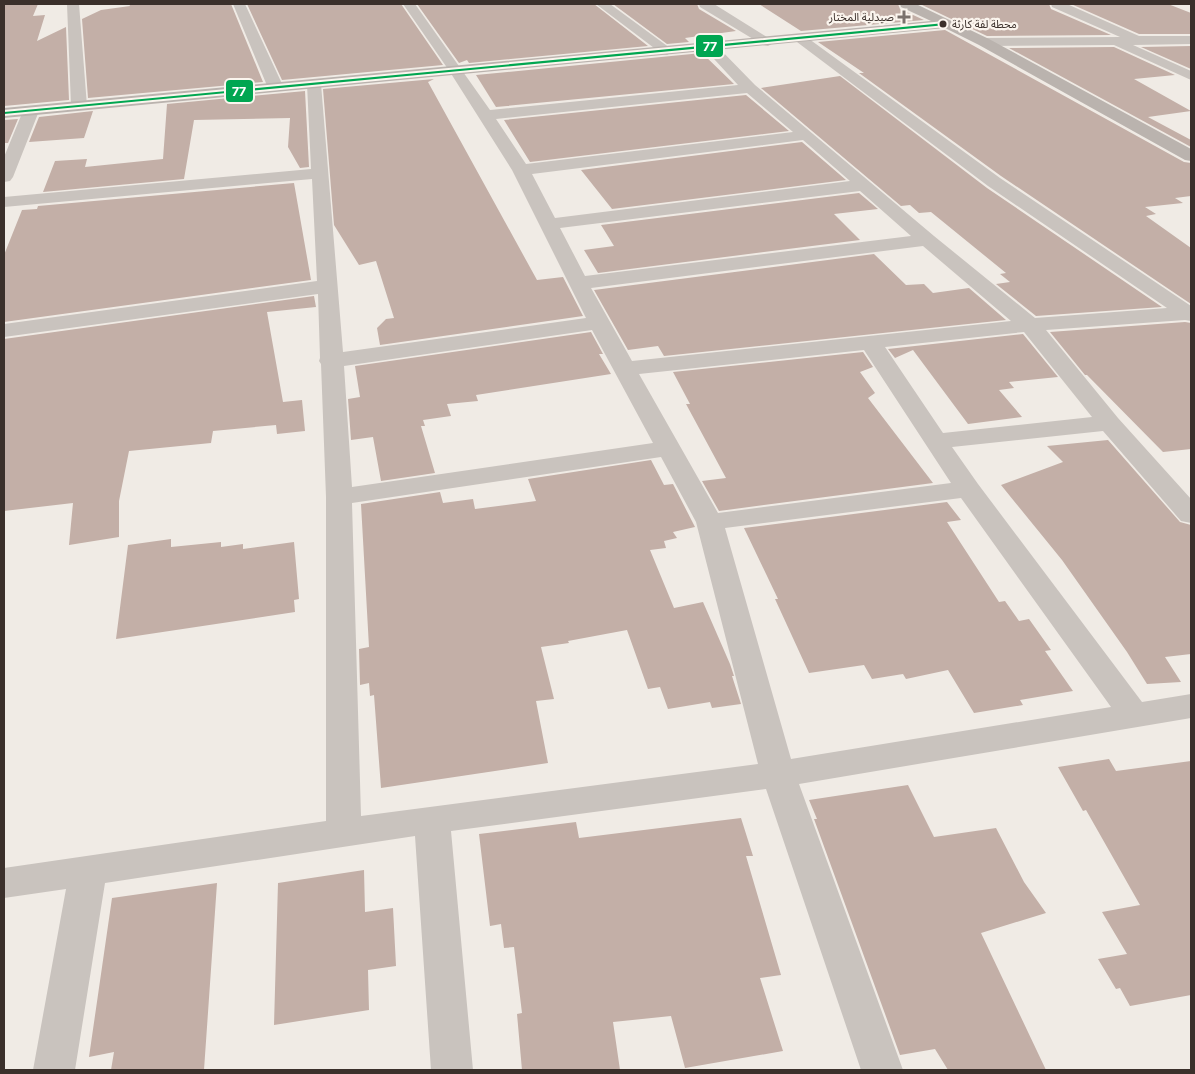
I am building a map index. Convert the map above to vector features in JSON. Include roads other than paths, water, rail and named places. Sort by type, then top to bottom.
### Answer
[{"type":"street","points":[[74,4],[79,106]]},
{"type":"street","points":[[239,4],[276,88]]},
{"type":"street","points":[[409,4],[457,71],[521,170],[599,323],[710,522],[778,774],[882,1070]]},
{"type":"street","points":[[602,4],[667,51]]},
{"type":"street","points":[[705,4],[768,42]]},
{"type":"street","points":[[906,4],[984,42],[1183,147],[1191,156]]},
{"type":"street","points":[[1057,4],[1141,41]]},
{"type":"street","points":[[4,113],[945,24]]},
{"type":"street","points":[[800,38],[994,182],[1190,314]]},
{"type":"street","points":[[984,42],[1191,40]]},
{"type":"street","points":[[1113,41],[1191,76]]},
{"type":"street","points":[[710,47],[750,88],[927,240],[1030,325],[1109,423],[1191,515]]},
{"type":"street","points":[[314,84],[328,286],[330,361],[339,497],[344,833]]},
{"type":"street","points":[[486,115],[750,88]]},
{"type":"street","points":[[4,177],[31,111]]},
{"type":"street","points":[[521,170],[807,135]]},
{"type":"street","points":[[4,202],[321,173]]},
{"type":"street","points":[[549,224],[864,185]]},
{"type":"street","points":[[579,282],[927,240]]},
{"type":"street","points":[[4,331],[328,286]]},
{"type":"street","points":[[625,369],[1030,325],[1190,314]]},
{"type":"street","points":[[330,361],[599,323]]},
{"type":"street","points":[[871,343],[968,489],[1133,714]]},
{"type":"street","points":[[936,441],[1109,423]]},
{"type":"street","points":[[339,497],[668,448]]},
{"type":"street","points":[[710,522],[968,489]]},
{"type":"street","points":[[4,884],[432,820],[778,774],[1133,714],[1191,706]]},
{"type":"street","points":[[432,820],[452,1070]]},
{"type":"street","points":[[54,1070],[88,872]]},
{"type":"place","name":"صيدلية المختار","points":[[904,17]]},
{"type":"place","name":"محطة لفة كارثة","points":[[943,24]]}]
